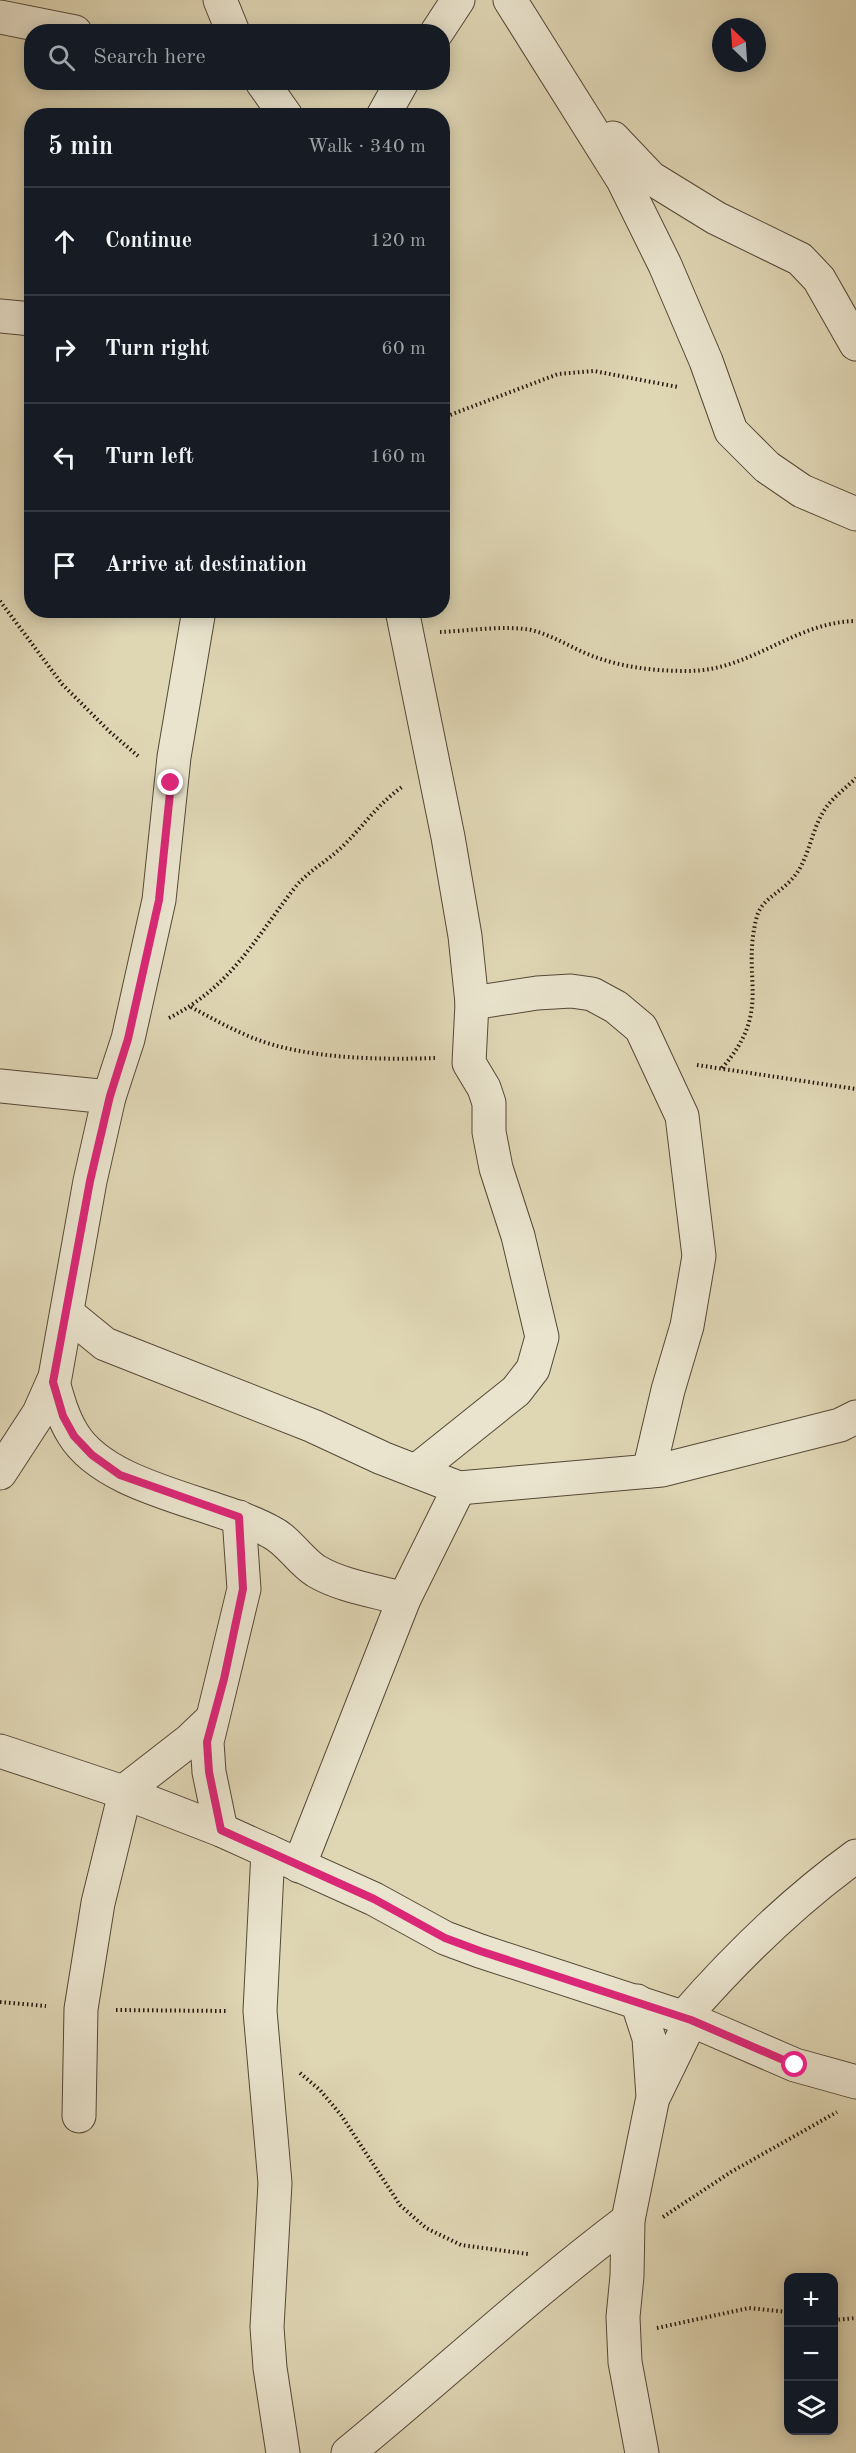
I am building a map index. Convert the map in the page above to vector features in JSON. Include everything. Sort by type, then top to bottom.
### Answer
[{"type":"street","points":[[442,24],[458,0]]},
{"type":"street","points":[[510,0],[623,180],[665,266],[705,360],[731,432],[767,467],[802,491],[856,514]]},
{"type":"street","points":[[0,17],[35,24]]},
{"type":"street","points":[[567,88],[651,178],[716,218],[800,259],[819,279],[856,344]]},
{"type":"street","points":[[268,90],[280,108]]},
{"type":"street","points":[[387,108],[398,90]]},
{"type":"street","points":[[0,316],[24,318]]},
{"type":"street","points":[[0,1473],[39,1413],[53,1382],[90,1181],[110,1096],[130,1033],[159,900],[171,783],[198,618]]},
{"type":"street","points":[[404,622],[461,914],[472,1003],[469,1064],[489,1103],[489,1132],[495,1167],[518,1236],[542,1337],[532,1369],[516,1391],[416,1471]]},
{"type":"street","points":[[472,1003],[537,993],[571,991],[592,994],[616,1007],[641,1028],[682,1116],[696,1211],[699,1256],[687,1326],[668,1390],[649,1471]]},
{"type":"street","points":[[0,1086],[110,1096]]},
{"type":"street","points":[[67,1313],[105,1344],[313,1426],[459,1488],[662,1470],[840,1425],[856,1417]]},
{"type":"street","points":[[53,1382],[63,1416],[74,1436],[120,1475],[239,1517],[286,1541],[317,1571],[354,1585],[404,1599]]},
{"type":"street","points":[[299,1866],[404,1599],[459,1488]]},
{"type":"street","points":[[221,1830],[209,1772],[207,1742],[211,1720],[224,1679],[243,1589],[239,1517]]},
{"type":"street","points":[[79,2116],[81,2009],[98,1903],[124,1793],[190,1740],[211,1720]]},
{"type":"street","points":[[0,1751],[124,1793],[221,1830],[374,1899],[462,1944],[687,2019],[795,2065],[856,2082]]},
{"type":"street","points":[[268,1851],[260,2011],[275,2183],[267,2346],[284,2453]]},
{"type":"street","points":[[653,2097],[687,2019],[769,1925],[811,1888],[856,1856]]},
{"type":"street","points":[[637,2001],[649,2038],[653,2097],[643,2221],[624,2336],[629,2390],[642,2453]]},
{"type":"street","points":[[348,2453],[434,2383],[564,2269],[643,2221]]},
{"type":"path","points":[[450,415],[558,374],[594,370],[717,395]]},
{"type":"path","points":[[0,601],[62,684],[110,732],[171,783]]},
{"type":"path","points":[[404,622],[529,630],[566,641],[585,653],[640,670],[691,671],[753,658],[808,630],[838,621],[856,621]]},
{"type":"path","points":[[130,1033],[163,1021],[191,1007],[224,980],[255,945],[308,872],[342,847],[384,800],[433,770]]},
{"type":"path","points":[[722,1068],[744,1039],[752,1015],[752,942],[763,904],[792,880],[801,865],[821,814],[833,797],[856,778]]},
{"type":"path","points":[[191,1007],[255,1039],[299,1050],[384,1060],[468,1055]]},
{"type":"path","points":[[658,1062],[722,1068],[856,1089]]},
{"type":"path","points":[[0,2002],[81,2009],[260,2011]]},
{"type":"path","points":[[263,2047],[320,2090],[366,2150],[400,2205],[426,2228],[462,2245],[524,2253],[564,2269]]},
{"type":"path","points":[[643,2221],[839,2111]]},
{"type":"path","points":[[624,2336],[749,2308],[784,2312]]},
{"type":"path","points":[[838,2320],[856,2318]]},
{"type":"route","points":[[171,783],[159,900],[128,1039],[110,1096],[90,1181],[53,1382],[63,1416],[74,1436],[92,1455],[120,1475],[239,1517],[243,1589],[237,1625],[207,1742],[209,1772],[221,1830],[374,1899],[445,1938],[691,2020],[795,2065]]}]
